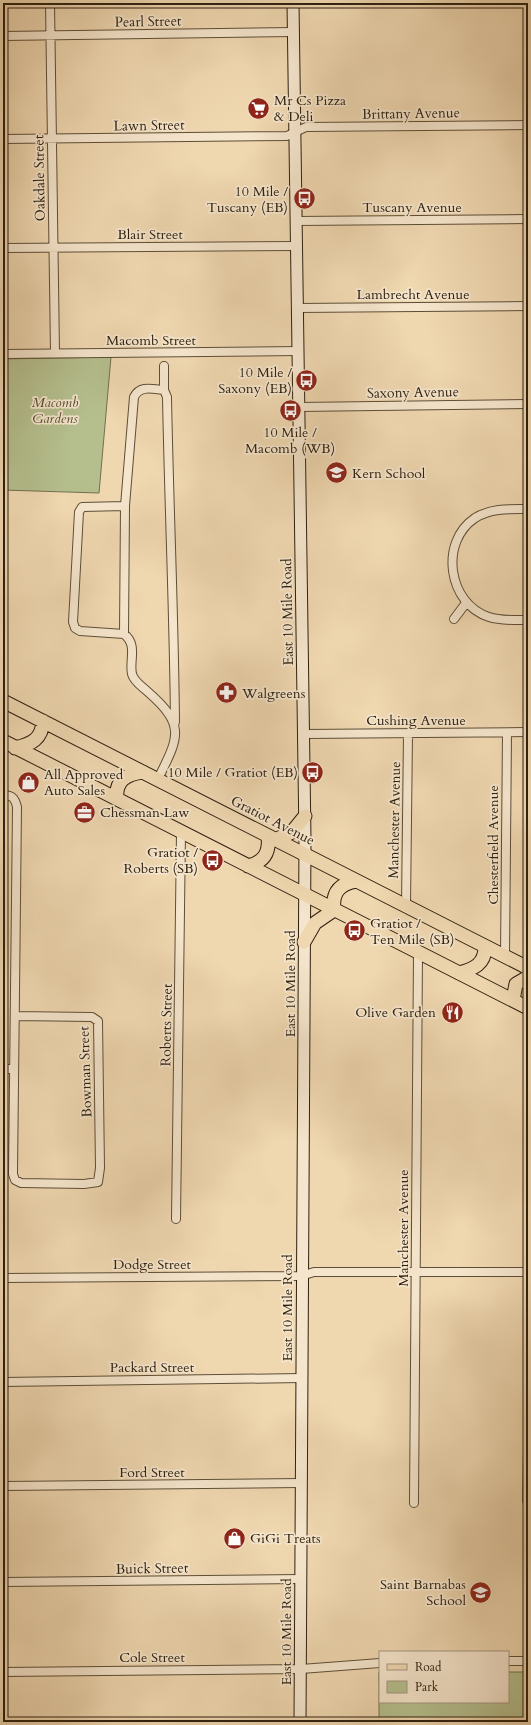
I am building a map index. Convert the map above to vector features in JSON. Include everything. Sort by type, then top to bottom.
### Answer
[{"type":"main road","points":[[293,3],[296,221]]},
{"type":"main road","name":"East 10 Mile Road","points":[[296,221],[305,816],[301,1276],[302,1378],[300,1722]]},
{"type":"main road","name":"Gratiot Avenue","points":[[3,700],[528,968]]},
{"type":"main road","points":[[15,748],[32,743],[39,737],[43,721]]},
{"type":"main road","points":[[3,741],[528,1008]]},
{"type":"main road","points":[[117,799],[117,789],[121,780],[130,775],[142,772]]},
{"type":"main road","points":[[248,866],[260,862],[266,856],[272,838],[292,832],[305,816]]},
{"type":"main road","points":[[334,910],[334,899],[338,889],[347,882],[356,881]]},
{"type":"main road","points":[[304,942],[315,923],[334,910]]},
{"type":"main road","points":[[459,973],[472,969],[479,964],[484,956],[485,947]]},
{"type":"main road","points":[[513,1000],[516,984],[528,977]]},
{"type":"street","name":"Oakdale Street","points":[[50,3],[55,353]]},
{"type":"street","name":"Pearl Street","points":[[3,36],[293,32]]},
{"type":"street","name":"Brittany Avenue","points":[[295,134],[306,127],[528,125]]},
{"type":"street","name":"Lawn Street","points":[[3,139],[287,136],[295,134]]},
{"type":"street","name":"Tuscany Avenue","points":[[296,221],[528,219]]},
{"type":"street","name":"Blair Street","points":[[3,248],[296,246]]},
{"type":"street","name":"Lambrecht Avenue","points":[[297,308],[528,306]]},
{"type":"street","name":"Macomb Street","points":[[3,354],[298,351]]},
{"type":"street","points":[[158,779],[173,750],[176,736],[167,397],[164,390],[164,366]]},
{"type":"street","points":[[164,390],[142,389],[137,391],[134,397],[125,506],[124,634],[130,641],[132,650],[132,675],[138,684],[160,702],[175,722]]},
{"type":"street","name":"Saxony Avenue","points":[[299,407],[528,404]]},
{"type":"street","points":[[124,634],[80,631],[75,628],[73,622],[79,512],[82,508],[125,506]]},
{"type":"street","points":[[528,509],[503,509],[486,513],[471,521],[461,534],[455,546],[452,560],[453,575],[457,587],[466,603],[488,617],[498,619],[528,620]]},
{"type":"street","points":[[454,619],[466,603]]},
{"type":"street","name":"Cushing Avenue","points":[[304,734],[528,732]]},
{"type":"street","name":"Chesterfield Avenue","points":[[505,957],[507,733]]},
{"type":"street","name":"Manchester Avenue","points":[[406,906],[408,734]]},
{"type":"street","points":[[3,795],[15,799],[18,816],[13,1069],[3,1069]]},
{"type":"street","name":"Roberts Street","points":[[176,1219],[181,832]]},
{"type":"street","name":"Manchester Avenue","points":[[414,1503],[418,952]]},
{"type":"street","name":"Bowman Street","points":[[13,1069],[13,1168],[16,1180],[21,1183],[84,1184],[98,1182],[100,1168],[98,1021],[92,1017],[15,1016]]},
{"type":"street","name":"Dodge Street","points":[[3,1278],[301,1276],[314,1272],[528,1272]]},
{"type":"street","name":"Packard Street","points":[[3,1382],[302,1378]]},
{"type":"street","points":[[527,1501],[528,1450]]},
{"type":"street","name":"Ford Street","points":[[3,1486],[301,1483]]},
{"type":"street","name":"Buick Street","points":[[3,1582],[301,1579]]},
{"type":"street","points":[[509,1661],[528,1661]]},
{"type":"street","name":"Cole Street","points":[[3,1672],[301,1669],[379,1663]]},
{"type":"green space","name":"Macomb Gardens","points":[[111,357],[99,493],[3,490],[3,359]]},
{"type":"green space","points":[[509,1672],[528,1672],[528,1722],[379,1722],[379,1703],[509,1703]]},
{"type":"place","name":"Mr Cs Pizza & Deli","points":[[258,108]]},
{"type":"place","name":"10 Mile / Tuscany (EB)","points":[[304,199]]},
{"type":"place","name":"10 Mile / Saxony (EB)","points":[[307,380]]},
{"type":"place","name":"10 Mile / Macomb (WB)","points":[[290,410]]},
{"type":"place","name":"Kern School","points":[[336,473]]},
{"type":"place","name":"Walgreens","points":[[226,693]]},
{"type":"place","name":"10 Mile / Gratiot (EB)","points":[[313,772]]},
{"type":"place","name":"All Approved Auto Sales","points":[[29,782]]},
{"type":"place","name":"Chessman Law","points":[[85,812]]},
{"type":"place","name":"Gratiot / Roberts (SB)","points":[[213,860]]},
{"type":"place","name":"Gratiot / Ten Mile (SB)","points":[[354,931]]},
{"type":"place","name":"Olive Garden","points":[[452,1012]]},
{"type":"place","name":"GiGi Treats","points":[[235,1538]]},
{"type":"place","name":"Saint Barnabas School","points":[[481,1592]]}]
